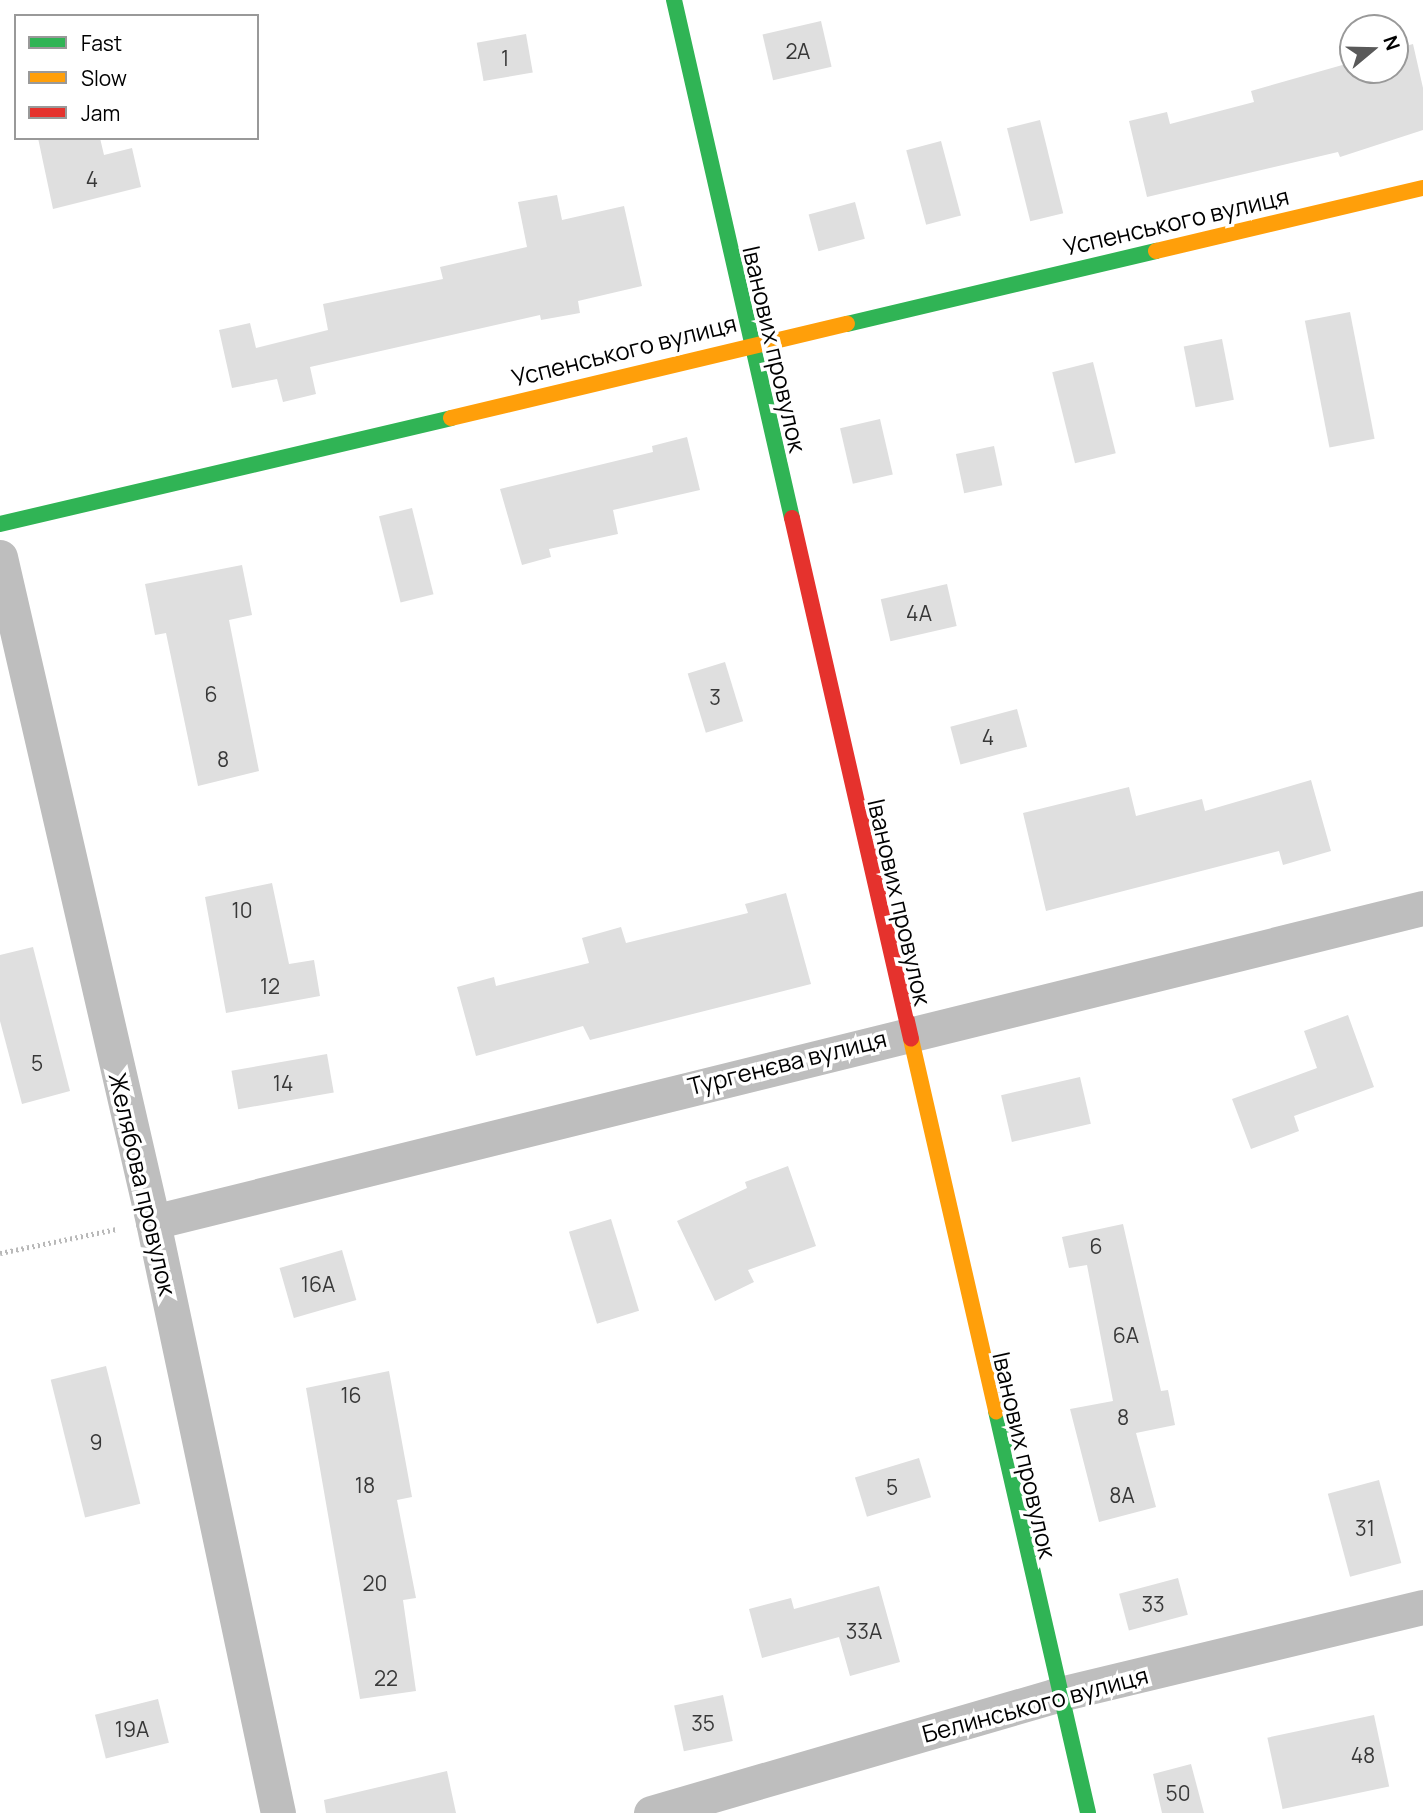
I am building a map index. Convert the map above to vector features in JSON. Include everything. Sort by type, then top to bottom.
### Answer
[{"type":"street","name":"Іванових провулок","points":[[674,0],[1056,1695],[1088,1813]]},
{"type":"street","name":"Успенського вулиця","points":[[0,524],[750,343],[1423,188]]},
{"type":"street","name":"Желябова провулок","points":[[0,556],[153,1222],[278,1813]]},
{"type":"street","name":"Тургенєва вулиця","points":[[153,1222],[906,1032],[1423,908]]},
{"type":"street","name":"Белинського вулиця","points":[[651,1813],[1056,1695],[1423,1607]]},
{"type":"path","points":[[0,1253],[153,1222]]},
{"type":"building","points":[[821,21],[832,67],[773,80],[763,34]]},
{"type":"building","points":[[526,34],[533,72],[484,81],[477,43]]},
{"type":"building","points":[[1413,44],[1423,88],[1423,130],[1340,157],[1338,152],[1147,197],[1129,121],[1167,112],[1170,124],[1254,102],[1251,91],[1339,66],[1339,84],[1409,84],[1409,45]]},
{"type":"building","points":[[1040,120],[1063,213],[1030,221],[1007,128]]},
{"type":"building","points":[[38,140],[100,140],[104,155],[132,148],[141,187],[53,209]]},
{"type":"building","points":[[941,141],[961,215],[926,225],[906,150]]},
{"type":"building","points":[[557,195],[562,220],[624,206],[642,286],[578,301],[580,313],[541,320],[540,315],[310,367],[316,394],[283,402],[277,379],[232,388],[219,330],[250,323],[256,348],[328,330],[323,304],[443,279],[440,267],[527,247],[518,202]]},
{"type":"building","points":[[855,202],[865,239],[818,251],[809,214]]},
{"type":"building","points":[[1350,312],[1375,439],[1329,447],[1305,321]]},
{"type":"building","points":[[1222,339],[1234,400],[1196,407],[1184,346]]},
{"type":"building","points":[[1093,362],[1116,453],[1075,463],[1052,372]]},
{"type":"building","points":[[880,419],[893,475],[853,484],[840,428]]},
{"type":"building","points":[[687,437],[700,490],[613,510],[618,534],[549,549],[551,557],[522,565],[500,489],[653,452],[652,446]]},
{"type":"building","points":[[994,446],[1002,485],[964,493],[956,454]]},
{"type":"building","points":[[412,508],[434,594],[401,603],[379,516]]},
{"type":"building","points":[[242,565],[252,615],[229,620],[259,771],[198,786],[166,633],[155,635],[145,584]]},
{"type":"building","points":[[947,584],[957,626],[890,641],[881,599]]},
{"type":"building","points":[[725,662],[743,721],[706,733],[688,673]]},
{"type":"building","points":[[1017,709],[1027,747],[960,765],[950,727]]},
{"type":"building","points":[[1311,780],[1331,851],[1283,865],[1279,851],[1046,911],[1023,813],[1129,787],[1136,816],[1202,799],[1205,811]]},
{"type":"building","points":[[272,883],[289,964],[314,960],[320,996],[226,1013],[205,897]]},
{"type":"building","points":[[786,893],[811,984],[590,1040],[583,1026],[476,1056],[457,987],[494,977],[496,986],[589,963],[582,938],[621,927],[626,943],[748,913],[745,904]]},
{"type":"building","points":[[33,947],[70,1091],[22,1104],[0,1021],[0,955]]},
{"type":"building","points":[[1348,1015],[1374,1087],[1294,1116],[1299,1131],[1251,1149],[1232,1099],[1317,1068],[1304,1031]]},
{"type":"building","points":[[327,1054],[334,1092],[238,1109],[231,1071]]},
{"type":"building","points":[[1080,1077],[1091,1124],[1012,1142],[1001,1095]]},
{"type":"building","points":[[788,1166],[816,1246],[748,1270],[754,1282],[715,1301],[677,1221],[747,1188],[745,1182]]},
{"type":"building","points":[[611,1219],[639,1311],[597,1324],[569,1232]]},
{"type":"building","points":[[1123,1224],[1161,1391],[1168,1390],[1175,1425],[1136,1433],[1156,1507],[1099,1522],[1070,1409],[1113,1401],[1087,1265],[1069,1268],[1062,1237]]},
{"type":"building","points":[[342,1250],[356,1300],[294,1318],[280,1268]]},
{"type":"building","points":[[106,1366],[140,1504],[85,1518],[51,1380]]},
{"type":"building","points":[[389,1371],[412,1497],[397,1500],[416,1598],[403,1600],[416,1691],[360,1699],[306,1388]]},
{"type":"building","points":[[919,1458],[931,1497],[867,1517],[855,1478]]},
{"type":"building","points":[[1379,1480],[1401,1563],[1350,1577],[1328,1494]]},
{"type":"building","points":[[1178,1578],[1188,1615],[1129,1630],[1119,1594]]},
{"type":"building","points":[[879,1586],[900,1662],[850,1676],[839,1637],[762,1658],[749,1609],[791,1598],[794,1609]]},
{"type":"building","points":[[723,1695],[733,1741],[684,1751],[674,1705]]},
{"type":"building","points":[[158,1699],[169,1743],[106,1758],[95,1715]]},
{"type":"building","points":[[1374,1715],[1389,1786],[1283,1809],[1267,1738]]},
{"type":"building","points":[[1191,1764],[1204,1813],[1162,1813],[1153,1774]]},
{"type":"building","points":[[447,1771],[456,1813],[326,1813],[324,1800]]},
{"type":"traffic: fast","points":[[674,0],[792,518]]},
{"type":"traffic: fast","points":[[847,324],[1156,251]]},
{"type":"traffic: fast","points":[[0,524],[451,418]]},
{"type":"traffic: fast","points":[[996,1411],[1088,1813]]},
{"type":"traffic: slow","points":[[1156,251],[1423,188]]},
{"type":"traffic: slow","points":[[451,418],[847,324]]},
{"type":"traffic: slow","points":[[911,1039],[996,1411]]},
{"type":"traffic: jam","points":[[792,518],[911,1039]]}]
